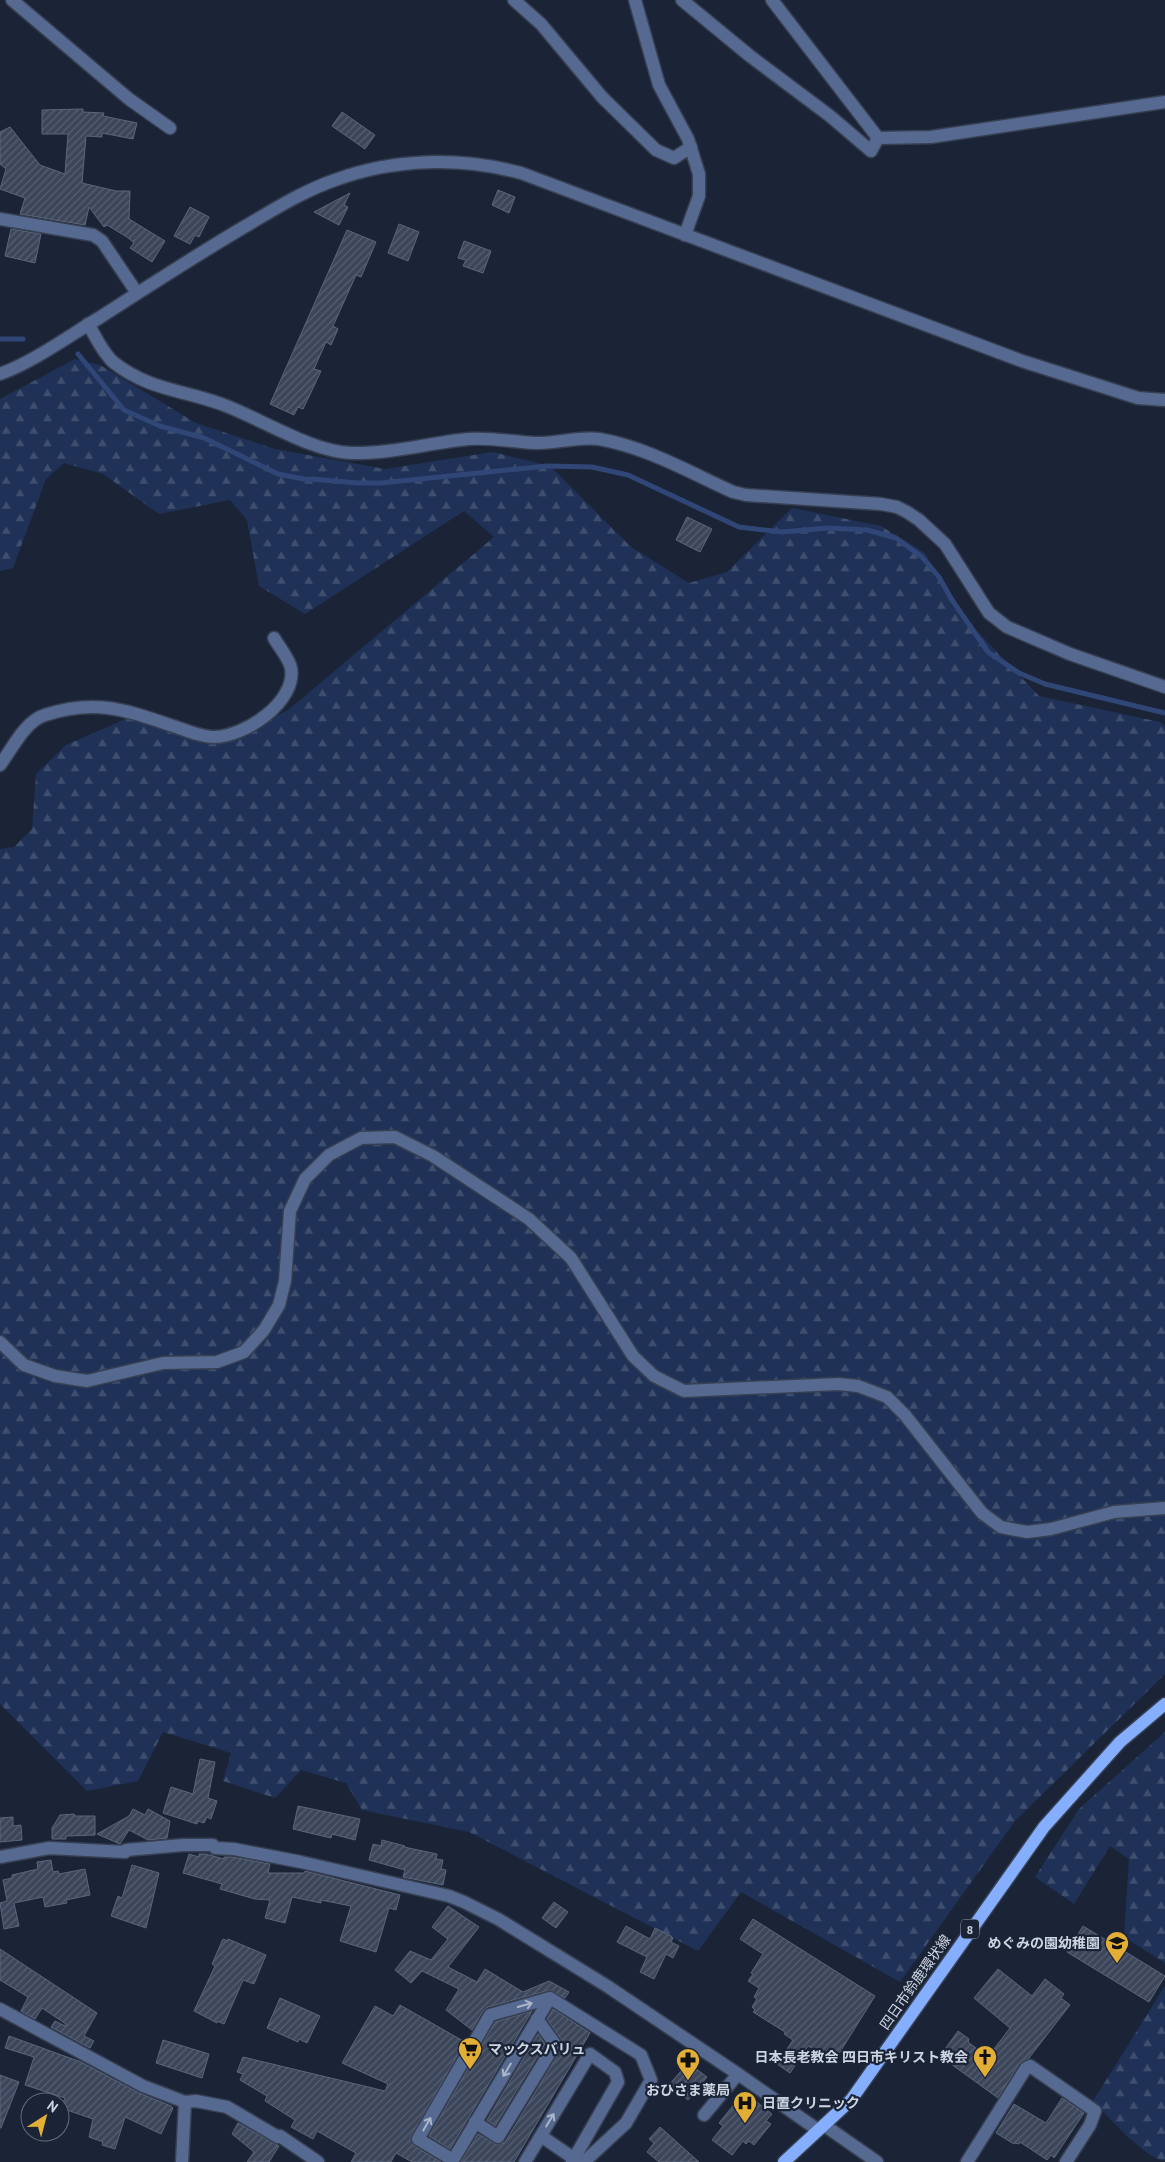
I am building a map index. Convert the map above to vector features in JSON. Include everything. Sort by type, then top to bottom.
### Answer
[{"type":"main road","name":"四日市鈴鹿環状線","points":[[784,2162],[851,2100],[1044,1827],[1120,1742],[1165,1704]]},
{"type":"street","points":[[12,0],[129,100],[170,128]]},
{"type":"street","points":[[514,0],[541,24],[602,97],[656,150],[674,158],[691,147]]},
{"type":"street","points":[[635,0],[658,85],[691,147],[699,174],[699,196],[685,235]]},
{"type":"street","points":[[682,0],[750,56],[830,116],[871,151],[878,138]]},
{"type":"street","points":[[772,0],[878,138]]},
{"type":"street","points":[[878,138],[931,137],[1165,102]]},
{"type":"street","points":[[0,374],[34,358],[227,237],[308,192],[335,180],[374,169],[438,162],[490,165],[561,187],[1022,361],[1138,398],[1165,400]]},
{"type":"street","points":[[0,219],[93,235],[102,241],[137,293]]},
{"type":"street","points":[[88,324],[112,361],[149,383],[166,390],[227,406],[318,447],[336,452],[369,453],[470,439],[504,439],[536,443],[599,439],[638,450],[740,494],[801,500],[881,504],[897,507],[919,520],[945,544],[990,613],[1007,627],[1070,654],[1165,687]]},
{"type":"street","points":[[0,765],[31,722],[42,716],[62,710],[103,706],[124,710],[214,737],[245,730],[277,705],[290,688],[291,667],[274,638]]},
{"type":"street","points":[[0,1342],[24,1365],[55,1376],[87,1381],[163,1363],[217,1362],[244,1352],[264,1330],[279,1306],[286,1281],[290,1211],[305,1179],[329,1154],[361,1138],[395,1137],[433,1156],[529,1219],[571,1258],[633,1356],[654,1376],[684,1391],[838,1384],[858,1386],[888,1397],[905,1415],[982,1513],[1001,1527],[1026,1532],[1051,1529],[1114,1512],[1165,1508]]},
{"type":"street","points":[[0,1857],[49,1848],[124,1852],[126,1850],[182,1845],[213,1846],[215,1848],[234,1849],[301,1862],[449,1896],[498,1919],[607,1986],[738,2074],[877,2162]]},
{"type":"street","points":[[550,1998],[453,2160],[418,2139],[490,2015],[550,1998],[640,2055],[651,2080],[626,2123],[577,2161]]},
{"type":"street","points":[[0,2009],[142,2086],[185,2102],[196,2101],[235,2110],[278,2137],[280,2136],[318,2162]]},
{"type":"street","points":[[475,2122],[498,2137],[555,2044],[537,2019]]},
{"type":"street","points":[[525,2162],[590,2054],[616,2072],[618,2082],[577,2161]]},
{"type":"street","points":[[967,2162],[1026,2068],[1030,2066],[1095,2111],[1090,2124],[1066,2162]]},
{"type":"street","points":[[704,2115],[738,2074]]},
{"type":"street","points":[[182,2162],[185,2102]]},
{"type":"street","points":[[541,2136],[577,2161]]},
{"type":"green space","points":[[75,359],[100,365],[196,423],[275,449],[385,469],[493,452],[550,466],[631,547],[689,583],[727,572],[792,508],[881,526],[925,553],[959,612],[1039,696],[1160,722],[1165,726],[1165,1674],[1015,1821],[900,1982],[741,1892],[698,1951],[469,1832],[362,1810],[346,1783],[301,1770],[275,1798],[223,1781],[231,1753],[163,1732],[138,1781],[87,1791],[0,1704],[0,849],[14,847],[32,829],[36,774],[66,745],[146,710],[192,736],[232,738],[288,710],[494,537],[464,511],[305,614],[259,586],[247,520],[230,500],[159,514],[103,474],[64,463],[46,479],[13,568],[0,571],[0,399]]},
{"type":"green space","points":[[1165,1732],[1165,1963],[1124,1937],[1129,1859],[1110,1846],[1074,1904],[1035,1877],[1079,1809]]},
{"type":"green space","points":[[1165,1986],[1165,2161],[1147,2153],[1137,2145],[1093,2101]]},
{"type":"building","points":[[83,109],[83,112],[104,113],[103,116],[137,123],[133,139],[102,133],[102,137],[86,136],[82,183],[116,191],[130,191],[129,219],[165,241],[152,262],[130,248],[134,243],[127,237],[107,225],[104,227],[89,207],[85,225],[20,214],[25,198],[0,189],[6,169],[0,164],[0,132],[10,127],[40,165],[65,174],[68,134],[42,134],[42,110]]},
{"type":"building","points":[[342,112],[375,135],[365,149],[332,126]]},
{"type":"building","points":[[498,190],[515,197],[509,213],[492,205]]},
{"type":"building","points":[[350,193],[344,205],[348,207],[339,225],[314,212]]},
{"type":"building","points":[[190,207],[209,217],[199,237],[195,235],[190,244],[174,236]]},
{"type":"building","points":[[399,224],[419,232],[408,261],[388,253]]},
{"type":"building","points":[[11,229],[41,234],[35,263],[5,256]]},
{"type":"building","points":[[347,230],[376,242],[361,277],[356,275],[333,326],[338,329],[331,345],[326,342],[314,369],[321,371],[314,386],[303,409],[298,407],[294,415],[270,404]]},
{"type":"building","points":[[464,241],[491,251],[483,273],[463,266],[466,260],[458,258]]},
{"type":"building","points":[[687,517],[712,529],[700,552],[676,540]]},
{"type":"building","points":[[200,1759],[215,1762],[208,1798],[217,1801],[211,1819],[207,1817],[204,1823],[198,1821],[197,1824],[163,1813],[171,1787],[193,1794]]},
{"type":"building","points":[[298,1806],[360,1819],[355,1840],[332,1834],[331,1838],[293,1829]]},
{"type":"building","points":[[133,1809],[145,1815],[148,1809],[170,1821],[167,1838],[148,1840],[129,1830],[120,1844],[97,1834],[129,1816]]},
{"type":"building","points":[[74,1814],[75,1816],[95,1816],[95,1835],[66,1836],[66,1839],[52,1839],[52,1828],[60,1815]]},
{"type":"building","points":[[13,1817],[13,1826],[21,1825],[22,1840],[0,1842],[0,1818]]},
{"type":"building","points":[[382,1840],[437,1854],[436,1859],[443,1860],[441,1869],[446,1870],[443,1885],[403,1877],[405,1870],[369,1860],[373,1844],[381,1846]]},
{"type":"building","points":[[189,1854],[199,1857],[199,1854],[206,1854],[224,1859],[224,1857],[232,1857],[270,1864],[268,1873],[304,1873],[305,1871],[400,1895],[396,1910],[389,1908],[376,1952],[340,1941],[351,1906],[321,1900],[321,1903],[292,1897],[285,1923],[265,1918],[270,1900],[255,1899],[220,1889],[222,1884],[183,1873]]},
{"type":"building","points":[[51,1860],[53,1872],[58,1871],[59,1874],[85,1869],[90,1895],[66,1900],[67,1903],[45,1907],[43,1897],[14,1903],[19,1926],[4,1929],[0,1903],[7,1901],[3,1880],[12,1878],[12,1875],[38,1869],[37,1862]]},
{"type":"building","points":[[132,1865],[159,1873],[146,1928],[111,1916],[118,1896],[122,1898]]},
{"type":"building","points":[[554,1902],[568,1912],[556,1928],[542,1918]]},
{"type":"building","points":[[448,1906],[479,1927],[448,1967],[477,1982],[485,1969],[523,1992],[549,1981],[569,1992],[565,1998],[550,1990],[488,2007],[483,2011],[472,2030],[446,2010],[459,1989],[422,1971],[411,1983],[395,1970],[410,1951],[431,1960],[448,1939],[432,1927]]},
{"type":"building","points":[[753,1919],[875,1996],[835,2060],[808,2046],[790,2073],[777,2064],[793,2040],[784,2034],[785,2032],[753,2012],[755,2010],[752,2007],[757,1999],[754,1997],[759,1988],[748,1981],[763,1954],[740,1939]]},
{"type":"building","points":[[626,1926],[650,1939],[655,1928],[671,1936],[673,1938],[671,1942],[679,1946],[673,1958],[666,1954],[654,1979],[640,1972],[647,1957],[617,1942]]},
{"type":"building","points":[[1083,1926],[1165,1976],[1149,2002],[1067,1952]]},
{"type":"building","points":[[223,1939],[228,1941],[228,1939],[266,1955],[254,1984],[243,1980],[224,2024],[217,2021],[217,2023],[194,2011],[215,1966],[212,1964]]},
{"type":"building","points":[[0,1949],[97,2013],[84,2036],[94,2041],[90,2048],[51,2027],[55,2021],[65,2026],[66,2024],[42,2008],[35,2019],[21,2011],[28,1997],[0,1980]]},
{"type":"building","points":[[998,1969],[1032,1996],[1045,1979],[1064,1994],[1061,1998],[1070,2005],[1029,2058],[1019,2064],[998,2098],[940,2056],[958,2031],[969,2039],[968,2042],[988,2057],[1010,2028],[974,1998]]},
{"type":"building","points":[[280,1998],[320,2016],[307,2043],[299,2039],[298,2042],[267,2028]]},
{"type":"building","points":[[400,2005],[465,2042],[410,2138],[414,2146],[441,2162],[412,2162],[396,2153],[391,2162],[351,2162],[356,2153],[317,2131],[313,2139],[291,2127],[295,2120],[265,2101],[267,2096],[240,2080],[243,2074],[237,2072],[243,2057],[385,2091],[388,2084],[342,2063],[375,2006],[393,2016]]},
{"type":"building","points":[[553,2009],[590,2033],[514,2162],[461,2162],[478,2134],[497,2145],[505,2142],[562,2048],[562,2040],[547,2019]]},
{"type":"building","points":[[532,2011],[450,2149],[429,2136],[495,2022]]},
{"type":"building","points":[[538,2034],[545,2044],[495,2126],[487,2120]]},
{"type":"building","points":[[9,2036],[81,2062],[139,2093],[173,2108],[161,2134],[125,2117],[115,2149],[102,2145],[103,2142],[89,2137],[93,2119],[70,2111],[70,2092],[47,2092],[25,2085],[34,2057],[5,2048]]},
{"type":"building","points":[[163,2040],[209,2054],[202,2078],[156,2063]]},
{"type":"building","name":"おひさま薬局","points":[[688,2063],[707,2077],[688,2100],[669,2085]]},
{"type":"building","points":[[0,2075],[19,2082],[1,2128],[0,2128]]},
{"type":"building","name":"日置クリニック","points":[[744,2092],[772,2114],[766,2121],[771,2124],[754,2145],[749,2141],[746,2144],[743,2141],[732,2155],[712,2140],[723,2126],[719,2123]]},
{"type":"building","points":[[1062,2098],[1084,2113],[1054,2158],[1051,2155],[1047,2160],[1020,2142],[1019,2144],[1014,2144],[996,2133],[1014,2104],[1046,2123]]},
{"type":"building","points":[[238,2123],[279,2146],[269,2162],[247,2162],[254,2152],[232,2134]]},
{"type":"building","points":[[660,2127],[699,2162],[659,2162],[647,2152],[654,2143],[649,2139]]},
{"type":"waterway","points":[[0,339],[23,339]]},
{"type":"waterway","points":[[78,354],[124,410],[160,426],[204,438],[278,474],[309,480],[381,483],[547,466],[592,467],[628,475],[739,527],[782,532],[828,528],[867,530],[896,538],[922,557],[939,577],[952,600],[988,652],[1019,673],[1045,684],[1165,713]]},
{"type":"place","name":"めぐみの園幼稚園","points":[[1117,1964]]},
{"type":"place","name":"マックスバリュ","points":[[470,2070]]},
{"type":"place","name":"日本長老教会 四日市キリスト教会","points":[[985,2078]]},
{"type":"place","name":"おひさま薬局","points":[[688,2081]]},
{"type":"place","name":"日置クリニック","points":[[745,2124]]}]
